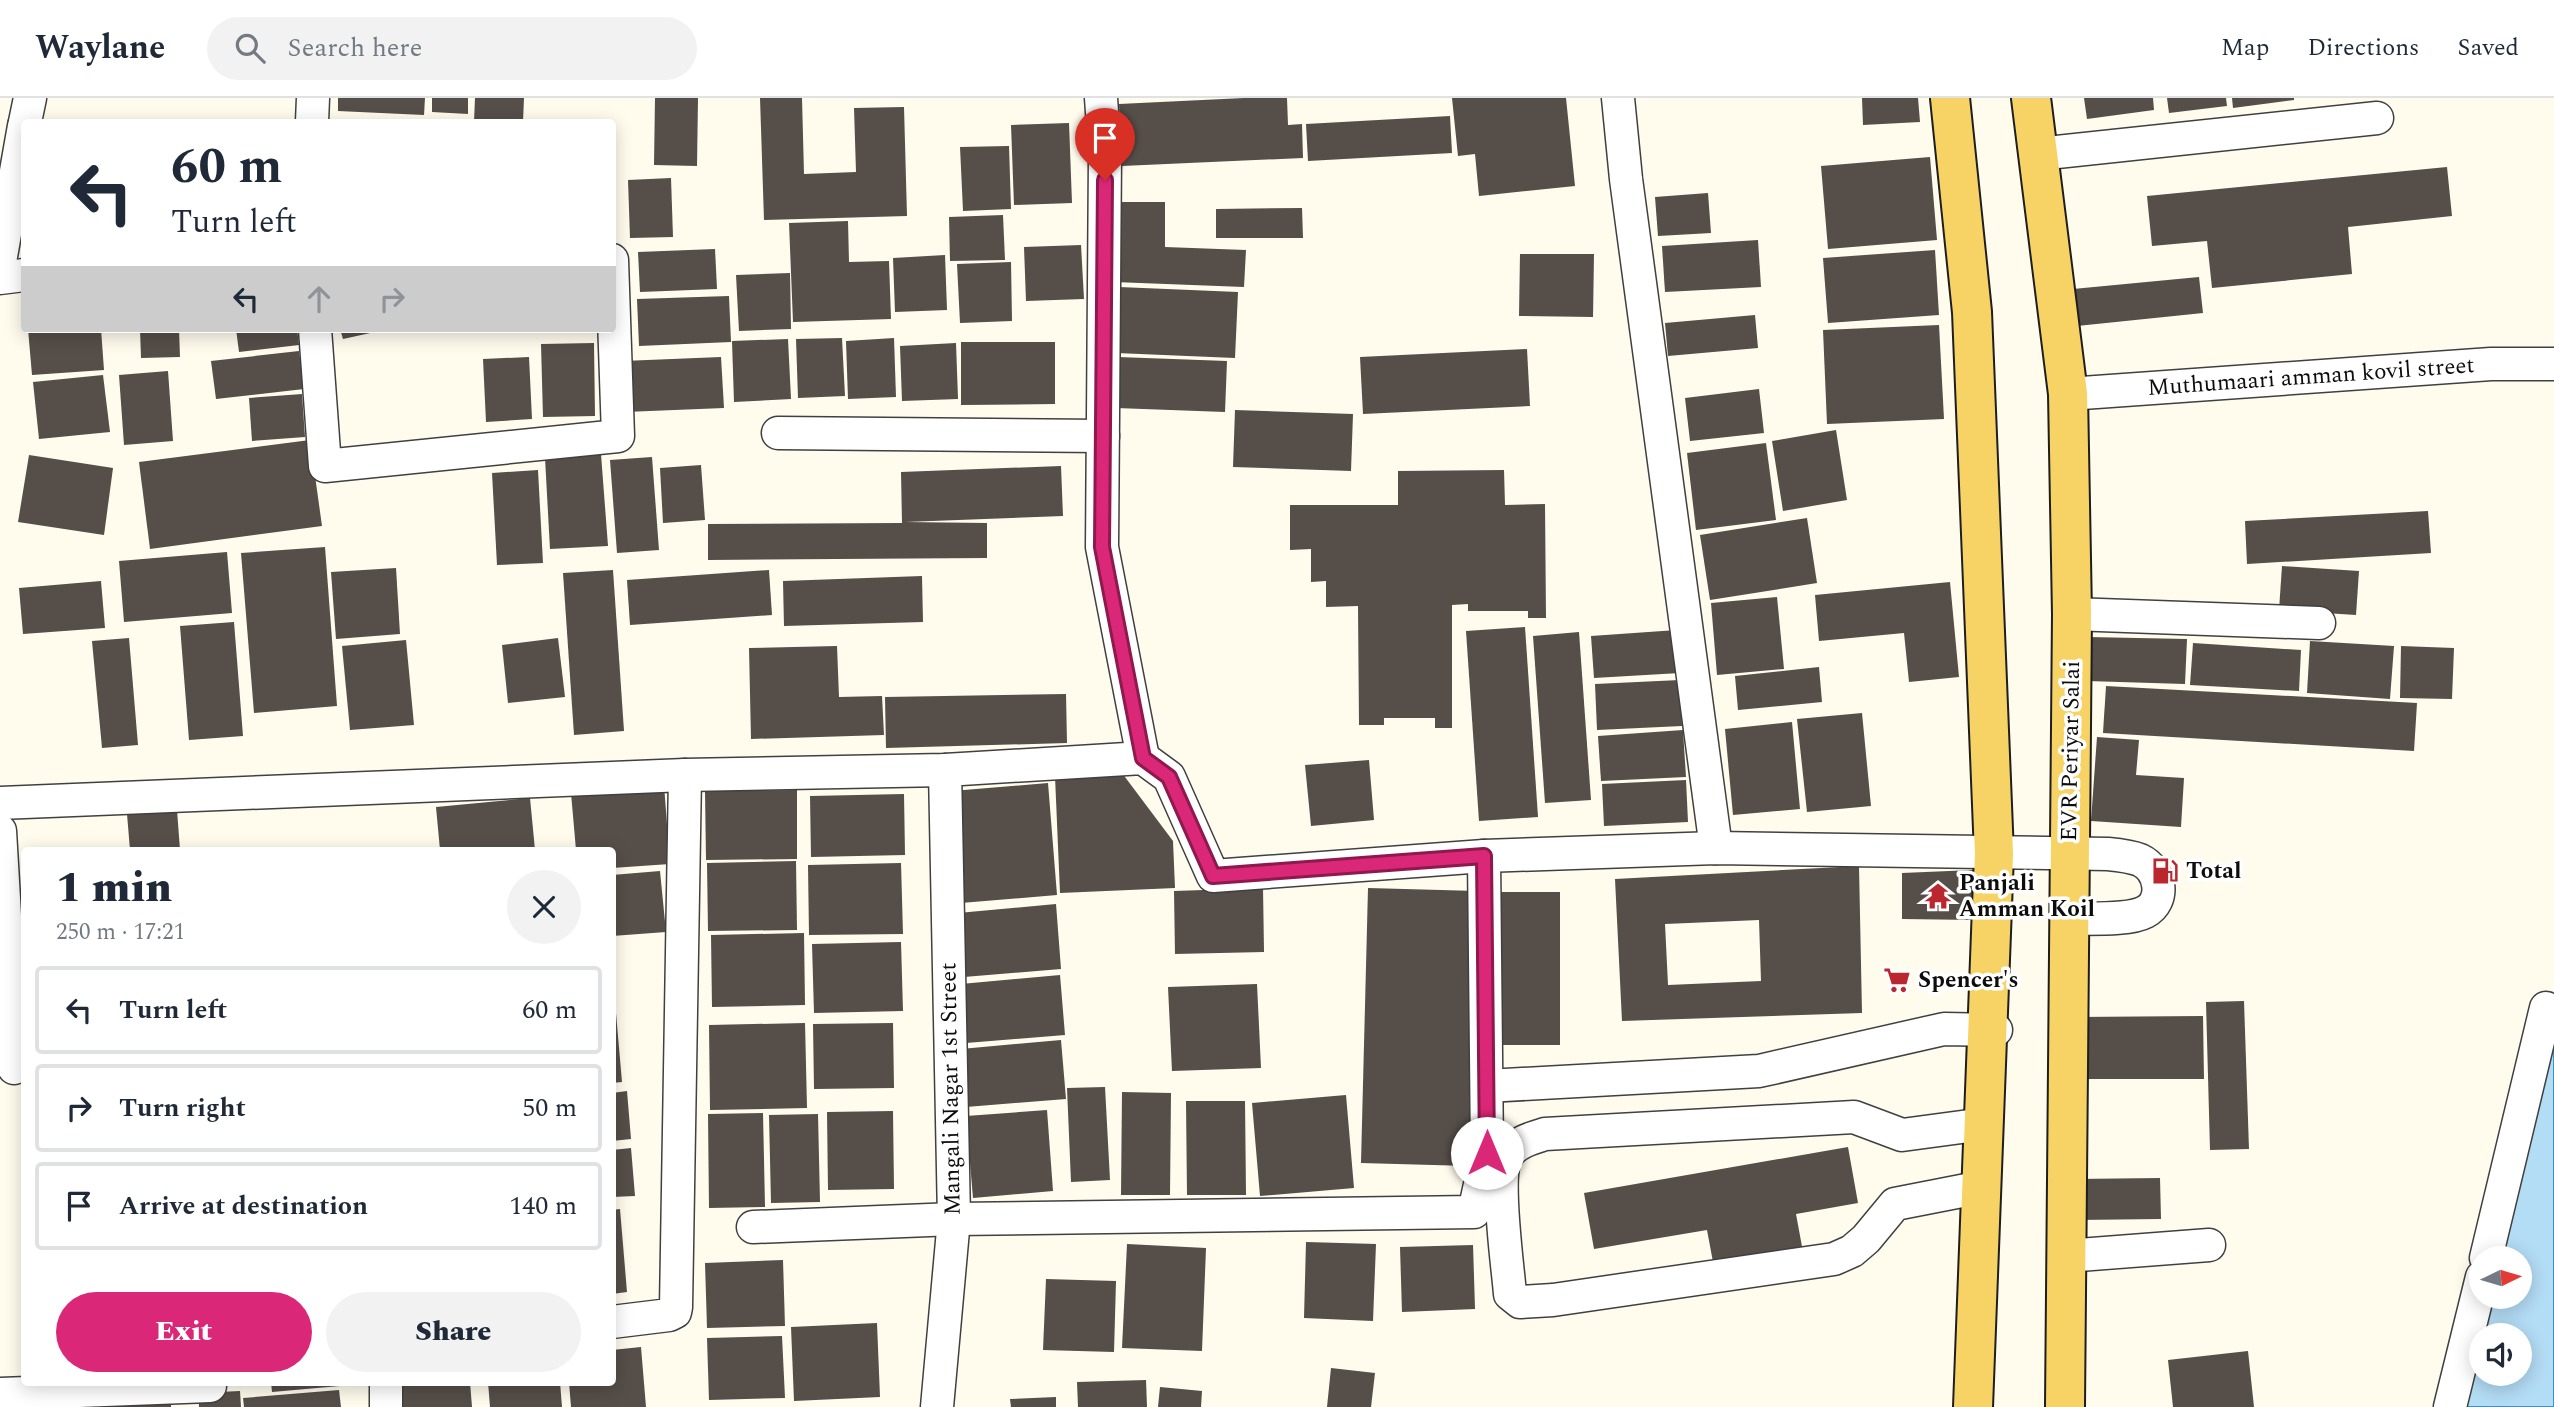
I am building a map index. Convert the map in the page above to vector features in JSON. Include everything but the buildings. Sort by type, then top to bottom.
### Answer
[{"type":"main road","points":[[1950,98],[1972,312],[1994,854],[1991,1030],[1984,1124],[1973,1407]]},
{"type":"main road","name":"EVR Periyar Salai","points":[[2031,98],[2068,394],[2072,614],[2065,1407]]},
{"type":"street","points":[[26,119],[30,98]]},
{"type":"street","points":[[312,119],[313,98]]},
{"type":"street","points":[[1101,98],[1105,155],[1102,547],[1143,758]]},
{"type":"street","points":[[1618,98],[1628,192],[1716,848]]},
{"type":"street","points":[[2038,154],[2377,118]]},
{"type":"street","points":[[0,262],[21,146]]},
{"type":"street","points":[[0,278],[21,275]]},
{"type":"street","points":[[315,333],[325,466],[618,436],[614,333]]},
{"type":"street","name":"Muthumaari amman kovil street","points":[[2068,394],[2491,364],[2554,364]]},
{"type":"street","points":[[778,433],[1103,436]]},
{"type":"street","points":[[2072,614],[2319,623]]},
{"type":"street","points":[[0,803],[685,775],[945,770],[1143,758],[1169,777],[1213,876],[1484,856],[1716,848],[2108,854],[2142,861],[2152,869],[2159,894],[2155,904],[2143,914],[2069,919]]},
{"type":"street","name":"Mangali Nagar 1st Street","points":[[937,1407],[954,1219],[945,770]]},
{"type":"street","points":[[616,1322],[669,1315],[676,1307],[685,775]]},
{"type":"street","points":[[0,831],[14,1068]]},
{"type":"street","points":[[753,1227],[954,1219],[1474,1212],[1487,1153],[1484,856]]},
{"type":"street","points":[[2489,1246],[2546,1008]]},
{"type":"street","points":[[1487,1086],[1759,1071],[1944,1029],[1991,1030]]},
{"type":"street","points":[[1982,1187],[1895,1204],[1866,1239],[1852,1251],[1834,1259],[1553,1300],[1520,1302],[1510,1294],[1502,1188],[1506,1155],[1521,1142],[1545,1134],[1854,1117],[1902,1136],[1984,1124]]},
{"type":"street","points":[[2066,1256],[2209,1245]]},
{"type":"street","points":[[2450,1407],[2474,1309]]},
{"type":"street","points":[[0,1394],[210,1386]]},
{"type":"street","points":[[386,1386],[386,1407]]},
{"type":"water","points":[[2554,1014],[2554,1407],[2456,1407],[2469,1356],[2469,1386],[2532,1386],[2532,1323],[2477,1323],[2481,1309],[2532,1309],[2532,1246],[2496,1246]]},
{"type":"place","name":"Total","points":[[2165,871]]},
{"type":"place","name":"Panjali Amman Koil","points":[[1938,896]]},
{"type":"place","name":"Spencer's","points":[[1897,980]]},
{"type":"route","points":[[1105,180],[1102,547],[1143,758],[1169,777],[1213,876],[1484,856],[1487,1153]]}]
